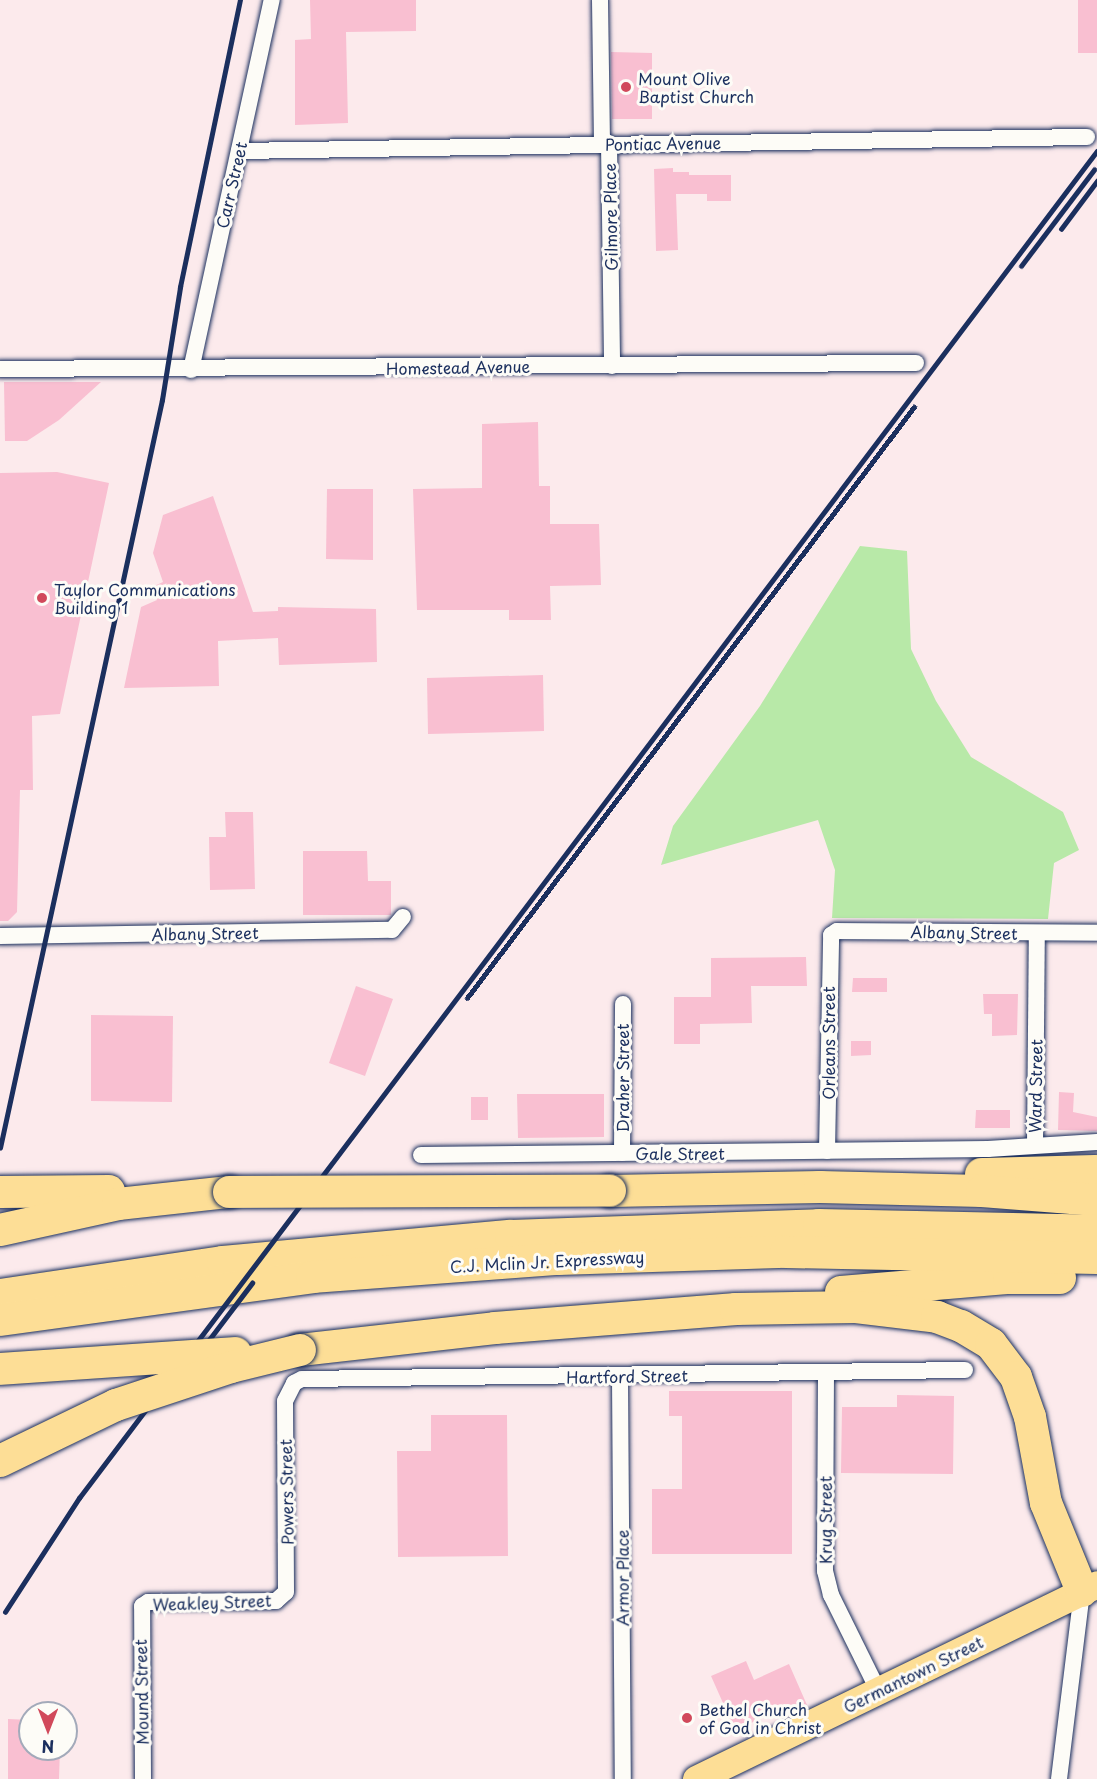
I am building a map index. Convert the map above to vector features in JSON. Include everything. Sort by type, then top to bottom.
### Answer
[{"type":"highway","points":[[820,1187],[905,1175],[1097,1171]]},
{"type":"highway","points":[[0,1191],[610,1191],[820,1187],[982,1191],[1097,1200]]},
{"type":"highway","points":[[0,1230],[118,1204],[230,1192]]},
{"type":"highway","name":"C.J. Mclin Jr. Expressway","points":[[0,1295],[224,1262],[510,1236],[819,1225],[1097,1231]]},
{"type":"highway","name":"C.J. Mclin Jr. Expressway","points":[[0,1320],[312,1277],[558,1259],[786,1252],[1097,1258]]},
{"type":"highway","points":[[736,1309],[851,1291],[1009,1278],[1097,1278]]},
{"type":"highway","points":[[0,1369],[300,1350],[495,1328],[736,1309],[856,1307],[923,1315],[961,1326],[991,1344],[1016,1377],[1026,1399],[1041,1486],[1090,1588]]},
{"type":"highway","points":[[0,1461],[116,1405],[179,1383],[300,1350]]},
{"type":"main road","name":"Germantown Street","points":[[696,1779],[1090,1588]]},
{"type":"street","name":"Carr Street","points":[[191,370],[272,0]]},
{"type":"street","name":"Gilmore Place","points":[[600,0],[602,139],[609,144],[612,366]]},
{"type":"street","name":"Pontiac Avenue","points":[[239,151],[1087,137]]},
{"type":"street","name":"Homestead Avenue","points":[[0,369],[191,370],[916,363]]},
{"type":"street","name":"Albany Street","points":[[0,936],[392,930],[403,917]]},
{"type":"street","name":"Albany Street","points":[[831,935],[849,931],[1097,933]]},
{"type":"street","name":"Ward Street","points":[[940,1149],[1035,1144],[1037,933]]},
{"type":"street","name":"Orleans Street","points":[[827,1151],[831,935]]},
{"type":"street","name":"Draher Street","points":[[622,1153],[623,1004]]},
{"type":"street","points":[[1035,1144],[1097,1142]]},
{"type":"street","name":"Gale Street","points":[[421,1155],[940,1149]]},
{"type":"street","name":"Hartford Street","points":[[290,1386],[302,1380],[965,1370]]},
{"type":"street","name":"Krug Street","points":[[826,1373],[826,1577],[878,1690]]},
{"type":"street","name":"Armor Place","points":[[620,1377],[623,1779]]},
{"type":"street","name":"Powers Street","points":[[282,1599],[286,1592],[287,1548],[285,1401],[290,1386]]},
{"type":"street","points":[[1059,1779],[1090,1588]]},
{"type":"street","name":"Weakley Street","points":[[142,1606],[148,1602],[282,1599]]},
{"type":"street","name":"Mound Street","points":[[142,1606],[143,1779]]},
{"type":"green space","points":[[860,546],[907,551],[911,649],[936,701],[971,757],[1063,812],[1079,850],[1054,863],[1048,919],[832,918],[835,870],[818,820],[661,865],[673,826],[760,706]]},
{"type":"building","points":[[310,0],[416,0],[416,31],[346,32],[348,123],[295,125],[295,40],[311,39]]},
{"type":"building","points":[[1078,0],[1097,0],[1097,53],[1078,53]]},
{"type":"building","points":[[611,52],[652,53],[652,119],[612,119]]},
{"type":"building","points":[[673,168],[673,172],[689,172],[689,175],[731,175],[731,201],[707,201],[707,194],[676,194],[678,250],[656,251],[654,169]]},
{"type":"building","points":[[4,382],[101,382],[59,420],[27,441],[5,441]]},
{"type":"building","points":[[538,422],[539,486],[550,486],[550,524],[599,524],[601,585],[550,586],[551,620],[509,620],[509,610],[417,610],[413,489],[482,488],[482,424]]},
{"type":"building","name":"Taylor Communications Building 1","points":[[57,472],[109,483],[60,714],[32,716],[33,790],[20,790],[17,912],[8,921],[0,921],[0,473]]},
{"type":"building","points":[[327,489],[373,489],[373,560],[326,559]]},
{"type":"building","points":[[213,496],[253,612],[278,611],[278,607],[376,609],[377,662],[279,665],[278,638],[218,641],[219,686],[124,688],[141,607],[157,600],[152,587],[163,582],[153,553],[163,515]]},
{"type":"building","points":[[543,675],[544,731],[428,734],[427,678]]},
{"type":"building","points":[[225,812],[253,812],[255,889],[210,890],[209,837],[226,837]]},
{"type":"building","points":[[303,851],[367,851],[368,881],[391,881],[391,915],[303,915]]},
{"type":"building","points":[[806,957],[807,986],[751,986],[752,1023],[700,1024],[700,1044],[674,1044],[674,997],[711,997],[711,958]]},
{"type":"building","points":[[853,978],[887,978],[887,992],[852,992]]},
{"type":"building","points":[[356,986],[393,999],[365,1076],[329,1063]]},
{"type":"building","points":[[983,994],[1018,994],[1017,1035],[992,1036],[992,1014],[984,1014]]},
{"type":"building","points":[[91,1015],[173,1016],[172,1102],[91,1101]]},
{"type":"building","points":[[851,1041],[871,1041],[871,1055],[851,1056]]},
{"type":"building","points":[[1059,1092],[1074,1093],[1073,1112],[1097,1117],[1097,1131],[1058,1130]]},
{"type":"building","points":[[517,1094],[604,1094],[604,1137],[518,1138]]},
{"type":"building","points":[[471,1097],[488,1097],[488,1120],[471,1120]]},
{"type":"building","points":[[976,1110],[1010,1110],[1010,1128],[975,1128]]},
{"type":"building","points":[[669,1391],[792,1391],[792,1554],[652,1554],[652,1489],[682,1489],[682,1416],[669,1416]]},
{"type":"building","points":[[897,1395],[954,1396],[953,1474],[841,1473],[842,1407],[897,1407]]},
{"type":"building","points":[[431,1415],[507,1415],[508,1556],[398,1557],[397,1451],[431,1451]]},
{"type":"building","points":[[746,1661],[754,1680],[789,1664],[807,1705],[777,1719],[774,1713],[735,1730],[711,1676]]},
{"type":"building","points":[[8,1719],[18,1719],[18,1761],[60,1761],[59,1779],[8,1779]]},
{"type":"railway","points":[[0,1148],[162,400],[180,287],[240,0]]},
{"type":"railway","points":[[5,1612],[79,1498],[1097,151]]},
{"type":"railway","points":[[1021,266],[1094,170]]},
{"type":"railway","points":[[1061,229],[1097,181]]},
{"type":"railway","points":[[467,998],[914,407]]},
{"type":"railway","points":[[205,1345],[252,1283]]},
{"type":"place","name":"Mount Olive Baptist Church","points":[[626,87]]},
{"type":"place","name":"Taylor Communications Building 1","points":[[42,598]]},
{"type":"place","name":"Bethel Church of God in Christ","points":[[687,1718]]}]
